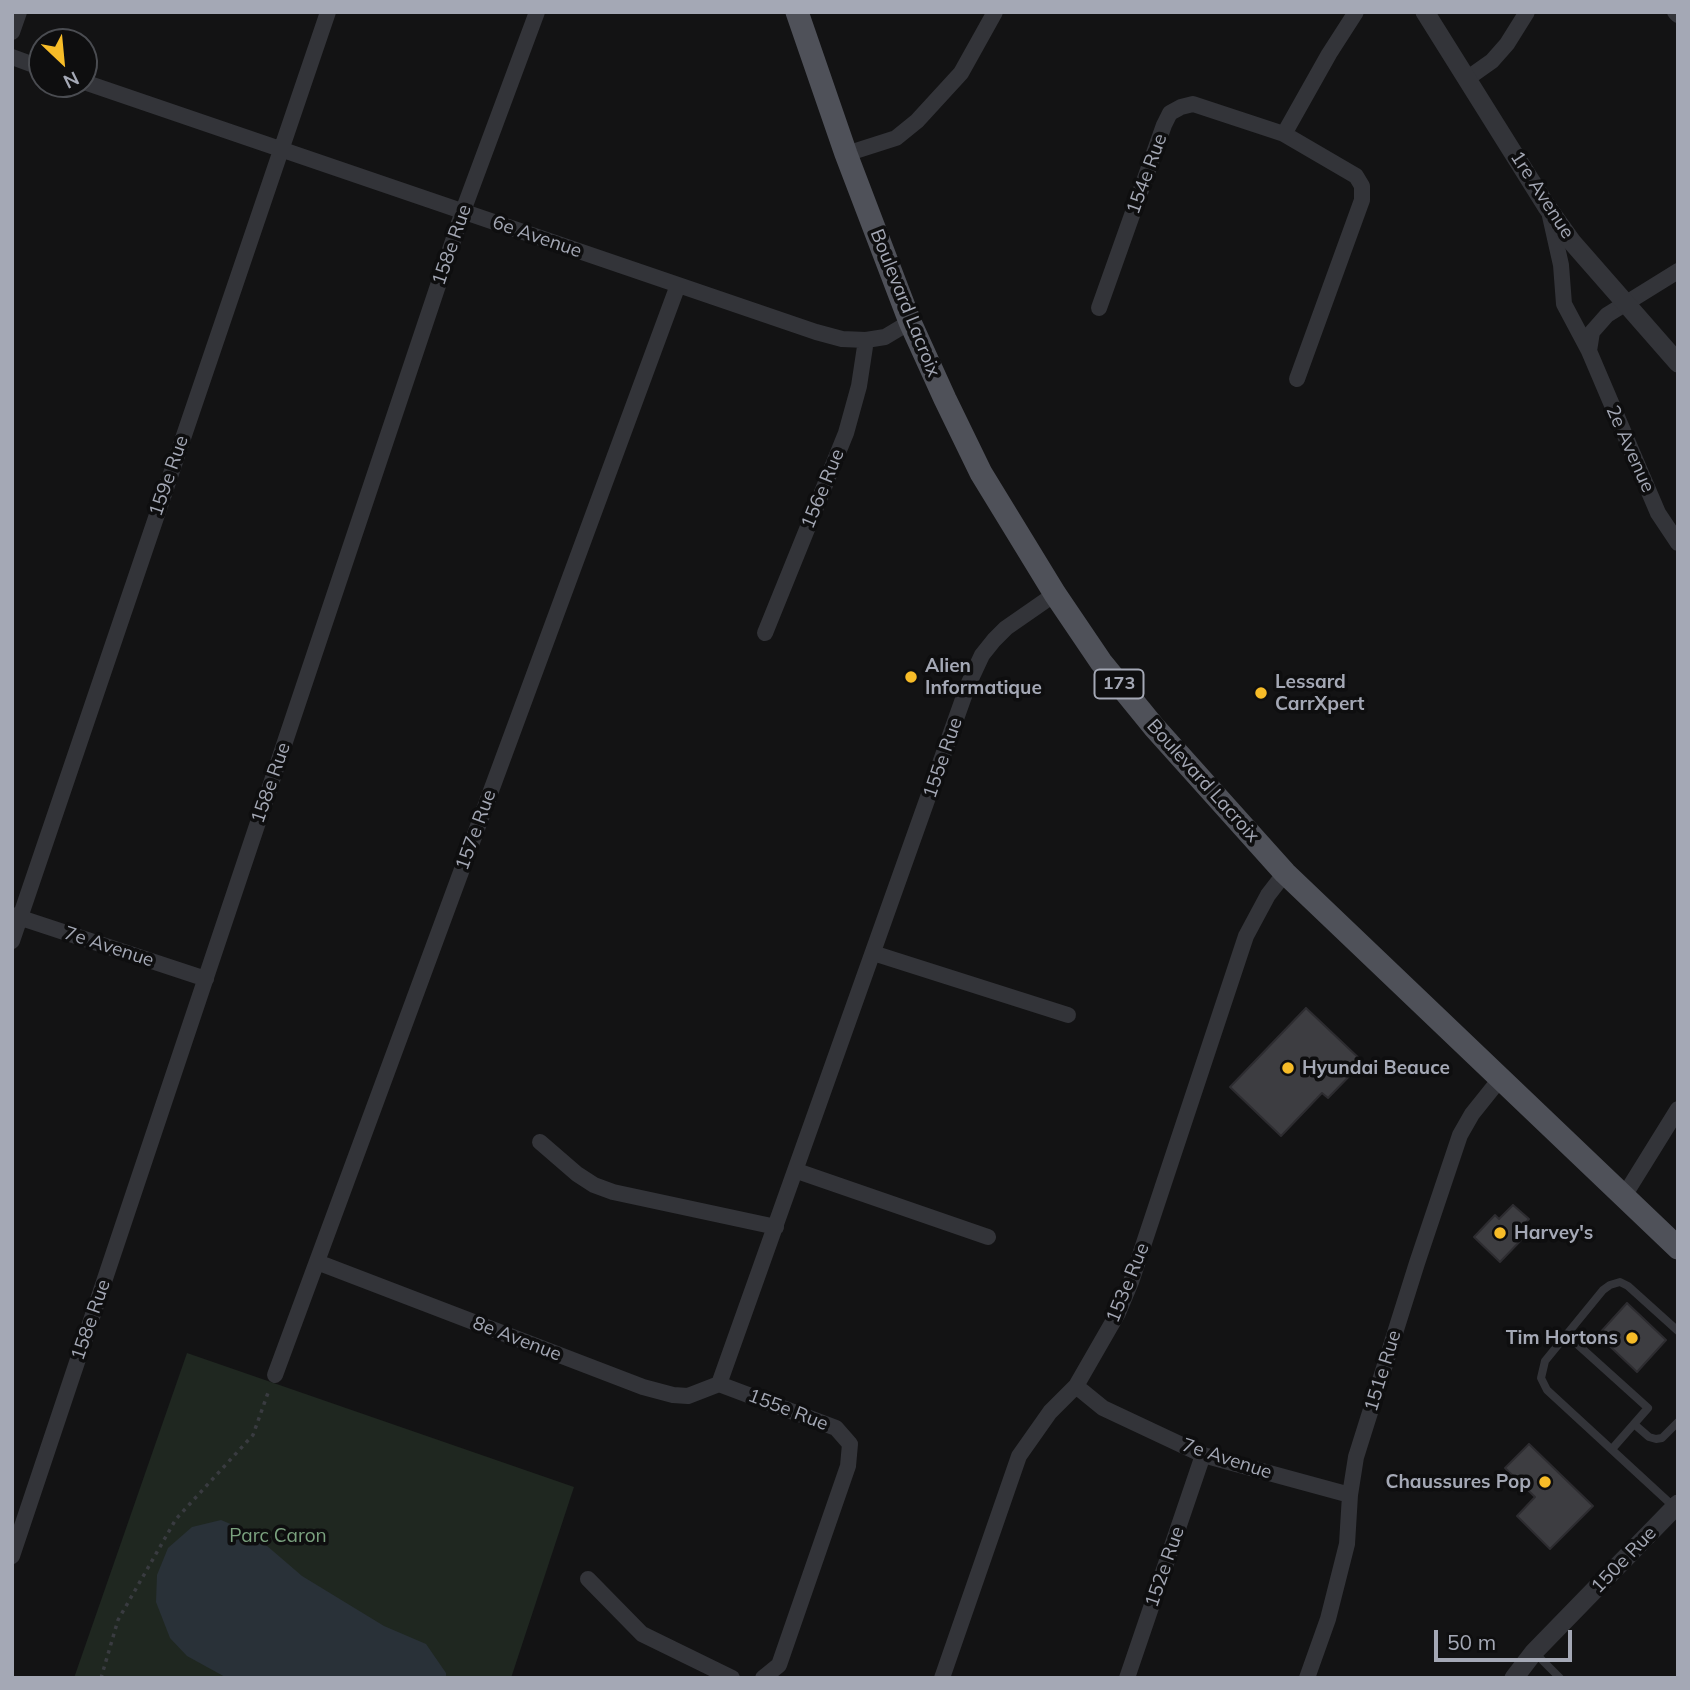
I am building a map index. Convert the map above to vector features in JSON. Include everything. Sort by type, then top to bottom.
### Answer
[{"type":"main road","name":"Boulevard Lacroix","points":[[797,12],[846,154],[910,322],[981,473],[1055,594],[1101,662],[1154,727],[1285,873],[1678,1248]]},
{"type":"street","points":[[12,32],[19,12]]},
{"type":"street","name":"159e Rue","points":[[12,941],[16,916],[328,12]]},
{"type":"street","name":"158e Rue","points":[[12,1556],[463,211],[537,12]]},
{"type":"street","points":[[846,154],[896,138],[917,121],[961,74],[995,12]]},
{"type":"street","points":[[1283,134],[1356,12]]},
{"type":"street","name":"1re Avenue","points":[[1425,12],[1547,207],[1592,267],[1678,363]]},
{"type":"street","points":[[1468,78],[1492,61],[1507,44],[1527,12]]},
{"type":"street","name":"6e Avenue","points":[[98,87],[816,332],[842,339],[866,340],[885,337],[910,322]]},
{"type":"street","name":"154e Rue","points":[[1099,308],[1170,113],[1193,104],[1283,134],[1356,176],[1362,186],[1362,200],[1297,380]]},
{"type":"street","name":"2e Avenue","points":[[1547,207],[1557,238],[1564,304],[1589,351],[1658,513],[1678,543]]},
{"type":"street","points":[[1589,351],[1592,332],[1607,315],[1678,271]]},
{"type":"street","name":"157e Rue","points":[[275,1375],[678,285]]},
{"type":"street","name":"156e Rue","points":[[765,632],[846,433],[859,386],[866,340]]},
{"type":"street","name":"155e Rue","points":[[763,1678],[779,1665],[848,1466],[850,1444],[836,1428],[719,1384],[968,685],[982,655],[1006,628],[1055,594]]},
{"type":"street","name":"153e Rue","points":[[942,1678],[1019,1456],[1050,1412],[1076,1386],[1105,1338],[1131,1282],[1246,936],[1268,895],[1285,873]]},
{"type":"street","name":"7e Avenue","points":[[16,916],[205,979]]},
{"type":"street","points":[[873,953],[1068,1015]]},
{"type":"street","name":"151e Rue","points":[[1307,1678],[1339,1579],[1347,1544],[1356,1457],[1440,1192],[1460,1135],[1472,1114],[1500,1079]]},
{"type":"street","points":[[1624,1196],[1678,1109]]},
{"type":"street","points":[[540,1142],[577,1174],[594,1185],[613,1192],[776,1227]]},
{"type":"street","points":[[797,1171],[988,1237]]},
{"type":"street","name":"8e Avenue","points":[[317,1262],[643,1387],[688,1396],[719,1384]]},
{"type":"street","name":"7e Avenue","points":[[1076,1386],[1103,1408],[1203,1455],[1350,1495]]},
{"type":"street","name":"152e Rue","points":[[1127,1678],[1203,1455]]},
{"type":"street","name":"150e Rue","points":[[1514,1678],[1534,1652],[1676,1506]]},
{"type":"street","points":[[588,1579],[642,1634],[732,1678]]},
{"type":"lane","points":[[1676,1506],[1548,1390],[1541,1378],[1545,1361],[1610,1285],[1619,1282],[1628,1286],[1678,1331]]},
{"type":"lane","points":[[1567,1335],[1648,1408],[1612,1449]]},
{"type":"lane","points":[[1634,1424],[1649,1437],[1656,1439],[1662,1438],[1678,1422]]},
{"type":"lane","points":[[1534,1652],[1560,1678]]},
{"type":"path","points":[[101,1678],[118,1620],[176,1520],[253,1435],[275,1375]]},
{"type":"green space","name":"Parc Caron","points":[[187,1353],[574,1487],[511,1678],[74,1678]]},
{"type":"shaded area","points":[[221,1520],[252,1533],[302,1576],[384,1626],[426,1644],[446,1673],[446,1678],[227,1678],[187,1656],[170,1638],[156,1602],[157,1575],[168,1548],[192,1527]]},
{"type":"building","points":[[1306,1008],[1363,1062],[1328,1098],[1322,1093],[1281,1136],[1230,1087]]},
{"type":"building","name":"Harvey's","points":[[1513,1205],[1529,1219],[1519,1230],[1525,1236],[1500,1262],[1474,1237],[1495,1215],[1499,1219]]},
{"type":"building","name":"Tim Hortons","points":[[1627,1303],[1666,1340],[1637,1372],[1598,1335]]},
{"type":"building","name":"Chaussures Pop","points":[[1529,1444],[1593,1506],[1550,1549],[1517,1516],[1535,1497],[1505,1468]]},
{"type":"place","name":"Alien Informatique","points":[[911,677]]},
{"type":"place","name":"Lessard CarrXpert","points":[[1261,693]]},
{"type":"place","name":"Hyundai Beauce","points":[[1288,1068]]},
{"type":"place","name":"Harvey's","points":[[1500,1233]]},
{"type":"place","name":"Tim Hortons","points":[[1632,1338]]},
{"type":"place","name":"Chaussures Pop","points":[[1545,1482]]}]
